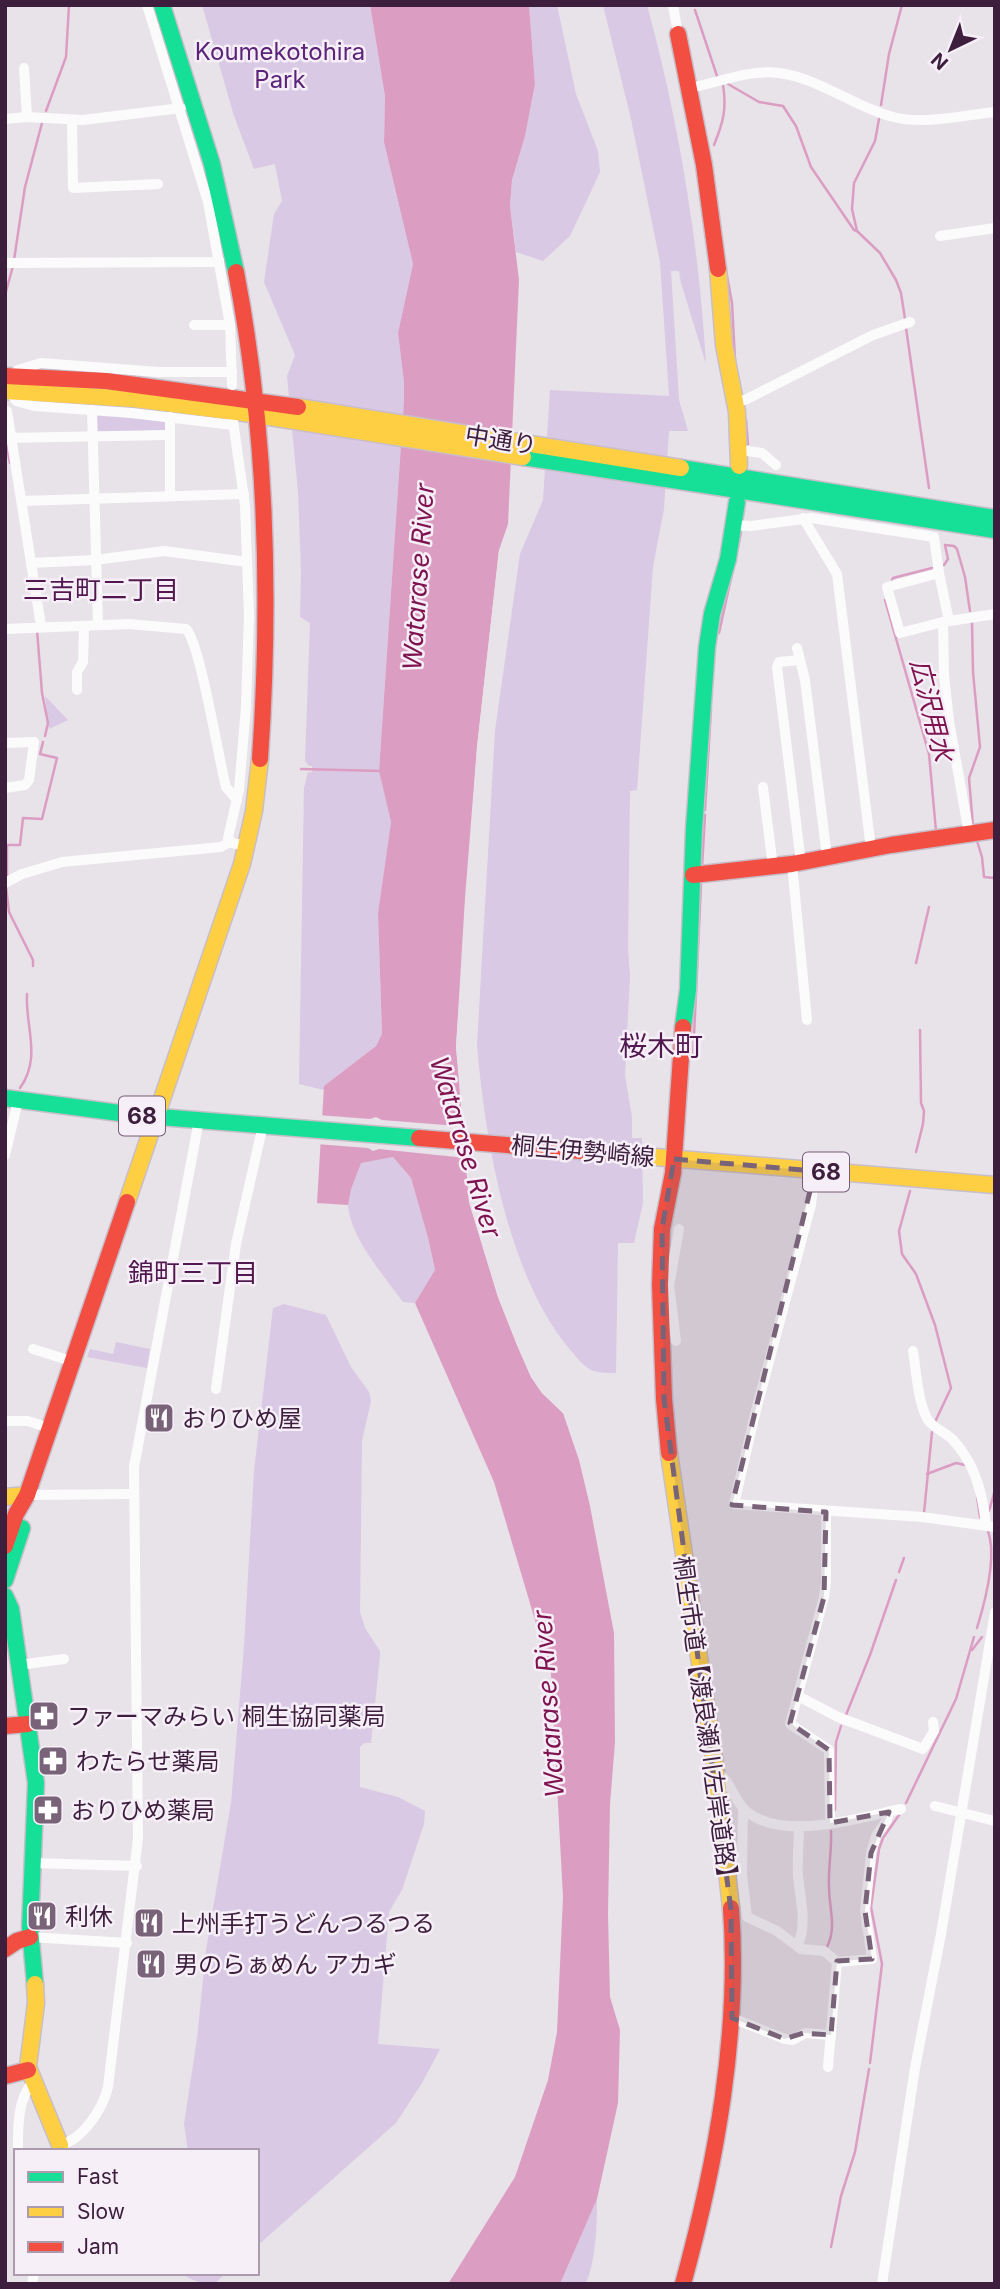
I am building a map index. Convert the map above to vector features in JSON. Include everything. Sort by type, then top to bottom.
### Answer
[{"type":"street","points":[[147,5],[208,202],[230,325],[232,385]]},
{"type":"street","points":[[5,1546],[26,1495],[247,846],[261,764],[265,635],[264,504],[256,407],[239,287],[218,187],[162,5]]},
{"type":"street","points":[[673,5],[704,166],[727,362],[740,409],[740,458],[762,453],[776,465]]},
{"type":"street","points":[[24,68],[27,117]]},
{"type":"street","points":[[689,88],[750,74],[779,73],[808,81],[887,116],[904,120],[995,112]]},
{"type":"street","points":[[5,119],[27,117],[72,120],[181,108]]},
{"type":"street","points":[[72,120],[73,188],[158,184]]},
{"type":"street","points":[[940,236],[995,228]]},
{"type":"street","points":[[5,263],[219,260]]},
{"type":"street","points":[[740,409],[743,401],[873,335],[910,322]]},
{"type":"street","points":[[194,325],[230,325]]},
{"type":"street","points":[[230,842],[228,834],[237,800],[246,707],[248,615],[244,494],[233,424],[28,405],[16,401],[7,383],[18,370],[41,363],[149,371],[232,372]]},
{"type":"street","name":"中通り","points":[[7,383],[134,399],[256,407],[696,477],[995,517]]},
{"type":"street","points":[[92,410],[98,625]]},
{"type":"street","points":[[7,411],[8,438],[22,501],[41,626]]},
{"type":"street","points":[[170,417],[170,496]]},
{"type":"street","points":[[8,438],[170,435]]},
{"type":"street","name":"中通り","points":[[696,477],[965,527],[995,530]]},
{"type":"street","points":[[22,501],[244,494]]},
{"type":"street","name":"桐生市道【渡良瀬川左岸道路】","points":[[683,2284],[697,2233],[716,2139],[732,2018],[734,1964],[716,1772],[667,1436],[662,1228],[669,1200],[666,1158],[688,990],[707,647],[712,614],[729,559],[737,502]]},
{"type":"street","points":[[803,518],[837,574],[871,849]]},
{"type":"street","points":[[734,525],[751,526],[811,518],[934,537],[946,621],[944,675],[949,720],[969,834]]},
{"type":"street","points":[[31,563],[95,561],[164,551],[247,562]]},
{"type":"street","points":[[939,573],[887,587],[900,633],[946,621],[995,614]]},
{"type":"street","points":[[5,629],[138,624],[186,629],[192,638],[202,675],[226,787],[237,800]]},
{"type":"street","points":[[76,690],[76,674],[83,662],[84,626]]},
{"type":"street","points":[[807,1020],[796,863],[777,667],[779,662],[798,654],[807,693],[827,857]]},
{"type":"street","points":[[5,743],[34,742],[26,785],[5,788]]},
{"type":"street","points":[[763,787],[773,867]]},
{"type":"street","points":[[693,875],[773,867],[995,830]]},
{"type":"street","points":[[5,883],[22,874],[61,862],[221,848],[230,842],[247,846]]},
{"type":"street","points":[[5,1156],[12,1100]]},
{"type":"street","name":"桐生伊勢崎線","points":[[12,1100],[270,1126],[995,1185]]},
{"type":"street","points":[[5,1596],[11,1609],[36,1783],[30,1937],[36,2003],[28,2059],[31,2076],[61,2148],[71,2142],[93,2119],[106,2096],[127,1943],[138,1838],[134,1494],[139,1433],[199,1119]]},
{"type":"street","points":[[216,1389],[236,1244],[270,1126]]},
{"type":"street","points":[[815,1171],[811,1205],[734,1504],[922,1517],[990,1526],[971,1467],[955,1442],[931,1423],[925,1414],[913,1351]]},
{"type":"street","points":[[676,1342],[664,1285],[678,1229]]},
{"type":"street","points":[[33,1349],[71,1361]]},
{"type":"street","points":[[5,1421],[28,1421],[49,1428]]},
{"type":"street","points":[[5,1497],[134,1494]]},
{"type":"street","points":[[5,1580],[26,1517],[26,1495]]},
{"type":"street","points":[[827,1512],[827,1582],[790,1724],[826,1748],[830,1755],[830,1823]]},
{"type":"street","points":[[882,2284],[915,2068],[939,1947],[995,1612]]},
{"type":"street","points":[[19,1665],[64,1658]]},
{"type":"street","points":[[797,1696],[838,1717],[923,1749],[934,1731],[933,1722]]},
{"type":"street","points":[[5,1726],[29,1724]]},
{"type":"street","points":[[716,1772],[724,1778],[743,1808],[768,1822],[799,1826],[830,1823],[901,1809]]},
{"type":"street","points":[[935,1806],[995,1821]]},
{"type":"street","points":[[743,1808],[742,1875],[746,1914],[749,1919],[777,1931],[807,1951],[824,1951],[838,1962],[872,1959],[865,1911],[869,1866],[873,1843],[889,1812]]},
{"type":"street","points":[[797,1946],[801,1938],[802,1920],[798,1869],[799,1826]]},
{"type":"street","points":[[32,1863],[137,1866]]},
{"type":"street","points":[[5,1949],[30,1937],[127,1943]]},
{"type":"street","points":[[828,2067],[838,1962]]},
{"type":"street","points":[[732,2018],[785,2039],[793,2040],[805,2033],[831,2035]]},
{"type":"street","points":[[5,2076],[31,2076]]},
{"type":"street","points":[[18,2149],[20,2111],[31,2076]]},
{"type":"highlighted area","points":[[674,1159],[815,1171],[732,1505],[826,1512],[824,1597],[790,1723],[829,1750],[830,1823],[889,1812],[871,1853],[865,1911],[872,1959],[837,1961],[831,2035],[803,2033],[785,2039],[732,2018],[731,1910],[664,1399],[662,1229]]},
{"type":"green space","name":"Koumekotohira Park","points":[[202,5],[370,5],[385,96],[384,142],[413,264],[398,333],[404,400],[379,770],[391,822],[378,913],[382,1035],[376,1046],[324,1086],[324,1090],[299,1084],[304,788],[308,772],[312,772],[312,766],[305,761],[310,623],[300,617],[298,492],[287,376],[295,355],[264,282],[274,214],[282,201],[275,164],[254,169],[234,116]]},
{"type":"green space","points":[[529,5],[557,5],[576,94],[598,151],[600,172],[570,236],[543,261],[516,252],[510,206],[512,180],[525,136],[535,84]]},
{"type":"green space","points":[[603,5],[647,5],[669,94],[686,183],[706,364],[679,271],[671,271],[679,400],[688,431],[669,431],[664,509],[653,567],[637,790],[630,791],[630,976],[625,1075],[632,1117],[632,1138],[642,1138],[643,1203],[634,1243],[618,1243],[616,1373],[594,1371],[579,1360],[546,1316],[529,1281],[514,1243],[493,1162],[477,1045],[495,731],[520,554],[543,500],[550,390],[669,396],[660,262],[631,119]]},
{"type":"green space","points":[[97,414],[165,422],[165,430],[99,433],[96,430]]},
{"type":"green space","points":[[45,696],[68,720],[49,729]]},
{"type":"green space","points":[[393,1157],[411,1178],[435,1271],[415,1303],[403,1302],[378,1269],[355,1231],[348,1206],[350,1190],[360,1163]]},
{"type":"green space","points":[[284,1304],[326,1315],[351,1367],[369,1392],[371,1401],[362,1441],[360,1612],[380,1656],[371,1743],[364,1743],[360,1747],[360,1787],[398,1797],[425,1811],[424,1824],[402,1890],[389,1912],[378,2044],[440,2049],[396,2123],[259,2244],[259,2149],[188,2149],[184,2124],[197,2039],[206,1950],[231,1803],[244,1646],[254,1471],[273,1308]]},
{"type":"green space","points":[[116,1342],[150,1349],[147,1368],[87,1357],[90,1349],[113,1354]]},
{"type":"green space","points":[[597,2199],[594,2253],[586,2284],[560,2284]]},
{"type":"green space","points":[[184,2275],[224,2275],[214,2284],[196,2281]]},
{"type":"water","name":"Watarase River","points":[[370,5],[529,5],[535,84],[525,136],[512,180],[510,206],[519,280],[508,524],[499,550],[477,747],[456,1047],[469,1202],[498,1297],[517,1345],[531,1377],[542,1393],[563,1413],[579,1460],[614,1633],[615,1742],[610,1804],[608,1913],[610,1997],[620,2030],[618,2103],[597,2199],[560,2284],[448,2284],[515,2177],[548,2080],[557,2032],[563,1897],[551,1674],[494,1482],[415,1303],[435,1270],[411,1178],[393,1157],[361,1163],[348,1205],[317,1203],[324,1086],[376,1046],[382,1034],[378,913],[391,822],[379,771],[404,400],[398,333],[413,264],[384,142],[385,96]]},
{"type":"pier","points":[[499,550],[503,551],[480,747],[460,1047],[472,1202],[501,1296],[520,1344],[534,1375],[544,1390],[566,1411],[563,1413],[542,1393],[531,1377],[498,1297],[469,1202],[466,1158],[316,1144],[318,1115],[370,1119],[376,1117],[382,1120],[458,1126],[464,1123],[456,1047],[465,898],[477,747]]},
{"type":"waterway","points":[[46,111],[66,57],[69,5]]},
{"type":"waterway","name":"広沢用水","points":[[881,105],[889,54],[902,5]]},
{"type":"waterway","points":[[695,10],[717,76]]},
{"type":"waterway","points":[[728,84],[759,102],[783,106],[796,126],[811,167],[857,231]]},
{"type":"waterway","points":[[714,145],[723,116],[723,85]]},
{"type":"waterway","name":"広沢用水","points":[[879,119],[875,141],[854,183],[852,209],[857,231],[880,253],[896,280],[905,319]]},
{"type":"waterway","points":[[14,260],[25,187],[42,123]]},
{"type":"waterway","points":[[725,265],[732,303],[735,360]]},
{"type":"waterway","points":[[5,295],[13,266]]},
{"type":"waterway","name":"広沢用水","points":[[906,328],[929,488]]},
{"type":"waterway","points":[[746,420],[748,444]]},
{"type":"waterway","points":[[6,442],[10,463]]},
{"type":"waterway","points":[[719,633],[741,533]]},
{"type":"waterway","name":"広沢用水","points":[[945,545],[957,549],[970,611]]},
{"type":"waterway","name":"広沢用水","points":[[944,565],[948,559],[945,545]]},
{"type":"waterway","name":"広沢用水","points":[[892,580],[932,568]]},
{"type":"waterway","name":"広沢用水","points":[[885,600],[929,754],[936,831]]},
{"type":"waterway","name":"広沢用水","points":[[972,622],[973,672],[980,747],[969,778],[973,826]]},
{"type":"waterway","points":[[37,630],[42,693],[48,723],[45,736]]},
{"type":"waterway","points":[[705,810],[711,709]]},
{"type":"waterway","points":[[7,878],[7,845],[20,845],[23,818],[42,819],[57,758],[40,754],[43,742]]},
{"type":"waterway","points":[[301,769],[382,771]]},
{"type":"waterway","points":[[702,867],[705,815]]},
{"type":"waterway","name":"広沢用水","points":[[977,841],[984,877],[995,878]]},
{"type":"waterway","points":[[693,1057],[701,885]]},
{"type":"waterway","points":[[6,887],[9,912],[33,960],[33,966]]},
{"type":"waterway","points":[[916,963],[929,907]]},
{"type":"waterway","points":[[20,1088],[27,1076],[31,1053],[27,994]]},
{"type":"waterway","points":[[916,1152],[924,1111],[921,1103],[920,1030]]},
{"type":"waterway","points":[[910,1191],[899,1231],[902,1254],[916,1274],[935,1325],[951,1388],[935,1422]]},
{"type":"waterway","points":[[924,1513],[932,1432]]},
{"type":"waterway","points":[[927,1474],[956,1463],[965,1465]]},
{"type":"waterway","points":[[989,1511],[995,1490]]},
{"type":"waterway","points":[[977,1496],[980,1517]]},
{"type":"waterway","points":[[977,1628],[991,1566],[988,1531]]},
{"type":"waterway","points":[[899,1572],[904,1558]]},
{"type":"waterway","points":[[846,1715],[896,1580]]},
{"type":"waterway","points":[[906,1803],[956,1699],[974,1637]]},
{"type":"waterway","points":[[972,1650],[982,1637]]},
{"type":"waterway","points":[[835,1810],[836,1742],[841,1726]]},
{"type":"waterway","points":[[870,2063],[882,1964],[871,1907],[879,1849],[883,1838],[899,1815]]},
{"type":"waterway","points":[[827,1947],[832,1932],[829,1895],[831,1831]]},
{"type":"waterway","points":[[831,2247],[841,2196],[855,2152],[869,2069]]},
{"type":"traffic: fast","points":[[162,5],[212,164],[236,272]]},
{"type":"traffic: fast","points":[[523,457],[995,530]]},
{"type":"traffic: fast","points":[[681,468],[995,518]]},
{"type":"traffic: fast","points":[[683,1027],[688,990],[694,829],[707,647],[712,614],[728,559],[737,502]]},
{"type":"traffic: fast","points":[[5,1098],[135,1115],[419,1138]]},
{"type":"traffic: fast","points":[[5,1580],[22,1528]]},
{"type":"traffic: fast","points":[[5,1596],[11,1609],[36,1783],[30,1928],[35,1984]]},
{"type":"traffic: slow","points":[[718,269],[724,345],[737,412],[739,466]]},
{"type":"traffic: slow","points":[[5,391],[134,399],[244,413],[523,457]]},
{"type":"traffic: slow","points":[[298,407],[681,468]]},
{"type":"traffic: slow","points":[[127,1202],[242,864],[254,811],[260,759]]},
{"type":"traffic: slow","points":[[643,1156],[995,1185]]},
{"type":"traffic: slow","points":[[669,1453],[716,1772],[731,1908]]},
{"type":"traffic: slow","points":[[5,1497],[27,1495]]},
{"type":"traffic: slow","points":[[35,1984],[36,2003],[28,2067],[60,2145]]},
{"type":"traffic: jam","points":[[678,34],[704,165],[718,269]]},
{"type":"traffic: jam","points":[[236,272],[254,393],[264,514],[265,637],[260,759]]},
{"type":"traffic: jam","points":[[5,376],[106,381],[298,407]]},
{"type":"traffic: jam","points":[[693,875],[792,864],[891,845],[995,830]]},
{"type":"traffic: jam","points":[[669,1453],[664,1399],[660,1285],[662,1229],[673,1173],[683,1027]]},
{"type":"traffic: jam","points":[[419,1138],[643,1156]]},
{"type":"traffic: jam","points":[[5,1546],[16,1514],[27,1495],[127,1202]]},
{"type":"traffic: jam","points":[[5,1726],[28,1724]]},
{"type":"traffic: jam","points":[[683,2284],[706,2192],[723,2098],[732,2003],[731,1908]]},
{"type":"traffic: jam","points":[[5,1949],[30,1937]]},
{"type":"traffic: jam","points":[[5,2076],[28,2070]]},
{"type":"place","name":"おりひめ屋","points":[[159,1418]]},
{"type":"place","name":"ファーマみらい 桐生協同薬局","points":[[44,1716]]},
{"type":"place","name":"わたらせ薬局","points":[[53,1761]]},
{"type":"place","name":"おりひめ薬局","points":[[48,1810]]},
{"type":"place","name":"利休","points":[[42,1916]]},
{"type":"place","name":"上州手打うどんつるつる","points":[[149,1923]]},
{"type":"place","name":"男のらぁめん アカギ","points":[[151,1964]]},
{"type":"district","name":"三吉町二丁目","points":[[101,589]]},
{"type":"district","name":"桜木町","points":[[661,1046]]},
{"type":"district","name":"錦町三丁目","points":[[193,1272]]}]
